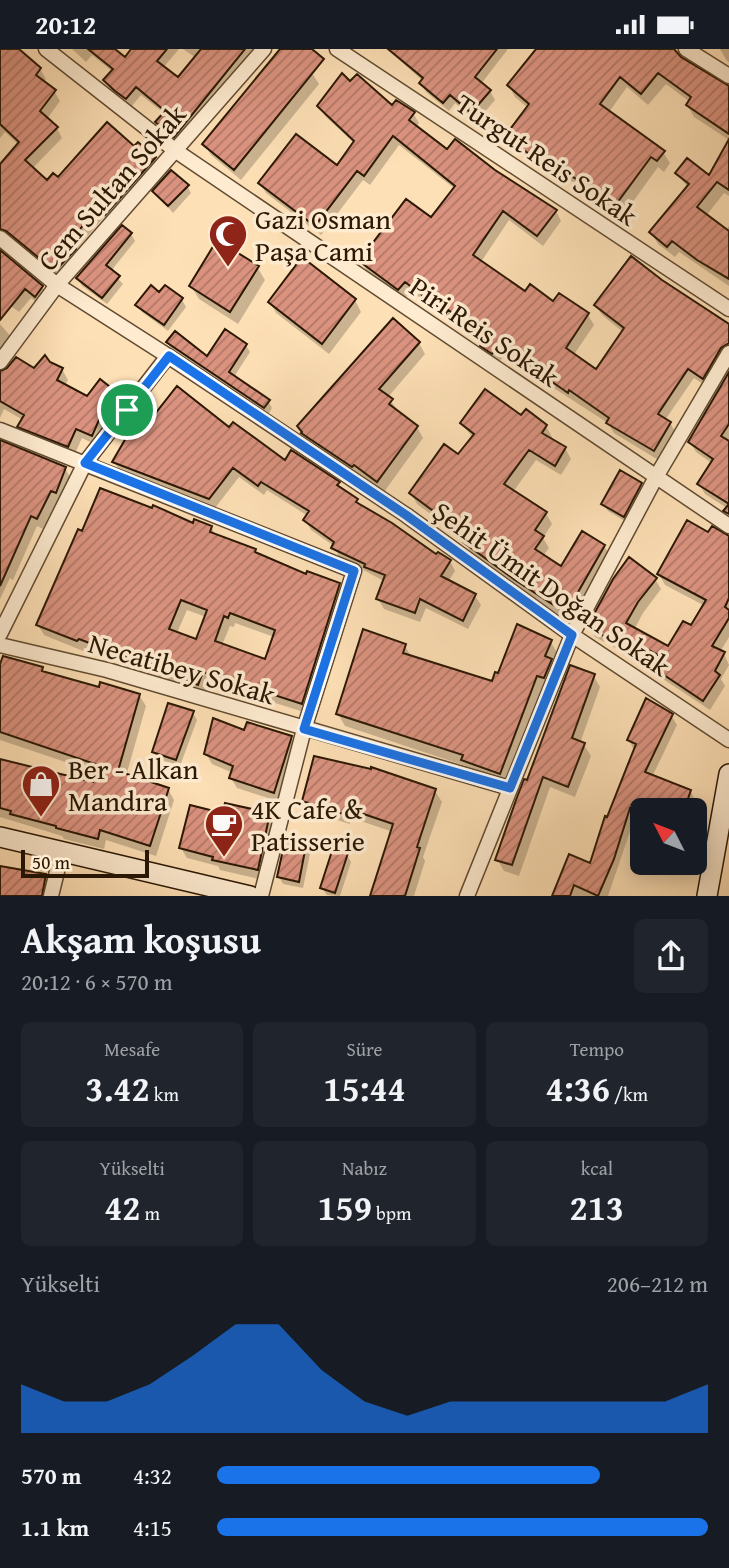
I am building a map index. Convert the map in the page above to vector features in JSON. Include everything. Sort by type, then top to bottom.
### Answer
[{"type":"street","name":"Piri Reis Sokak","points":[[46,49],[176,151],[729,526]]},
{"type":"street","name":"Cem Sultan Sokak","points":[[0,362],[57,285],[264,49]]},
{"type":"street","name":"Turgut Reis Sokak","points":[[337,49],[729,309]]},
{"type":"street","points":[[686,49],[729,76]]},
{"type":"street","name":"Şehit Ümit Doğan Sokak","points":[[0,239],[57,285],[169,356],[406,515],[572,635],[729,740]]},
{"type":"street","points":[[467,896],[572,635],[656,477],[729,353]]},
{"type":"street","points":[[0,634],[85,463],[169,356]]},
{"type":"street","points":[[0,430],[354,571],[304,729],[261,896]]},
{"type":"street","name":"Necatibey Sokak","points":[[0,645],[107,670],[510,788]]},
{"type":"street","points":[[707,896],[729,775]]},
{"type":"street","points":[[0,837],[214,891],[250,896]]},
{"type":"street","points":[[51,896],[62,851]]},
{"type":"building","points":[[0,49],[19,49],[41,68],[36,75],[56,90],[40,111],[58,127],[25,160],[47,180],[53,173],[58,177],[107,122],[134,146],[138,142],[156,157],[105,215],[98,208],[68,243],[76,249],[55,271],[0,229],[0,164],[19,142],[0,124]]},
{"type":"building","points":[[88,49],[115,49],[125,57],[131,49],[167,49],[157,61],[178,77],[201,49],[245,49],[174,137],[155,122],[165,111],[136,87],[126,99],[115,91],[103,80],[113,69]]},
{"type":"building","points":[[280,49],[312,49],[324,59],[234,170],[202,144]]},
{"type":"building","points":[[388,49],[497,49],[475,77],[491,90],[471,113],[450,95],[443,103],[419,83],[423,78]]},
{"type":"building","points":[[536,49],[674,49],[681,57],[729,86],[729,134],[686,105],[691,97],[658,73],[641,94],[620,77],[600,104],[665,151],[657,161],[651,157],[614,207],[554,163],[549,169],[505,136],[529,104],[507,85]]},
{"type":"building","points":[[342,73],[350,81],[357,74],[392,105],[396,100],[415,112],[409,120],[447,149],[455,139],[495,170],[557,210],[537,236],[503,211],[473,255],[525,291],[530,284],[553,301],[559,293],[589,313],[566,348],[596,369],[624,328],[594,305],[631,256],[729,324],[729,343],[721,348],[703,379],[688,369],[658,414],[671,422],[654,451],[606,423],[609,418],[569,390],[568,393],[500,344],[492,354],[480,346],[487,337],[448,310],[446,313],[405,282],[398,290],[359,261],[406,199],[431,217],[455,186],[393,136],[364,176],[357,171],[315,226],[258,183],[296,134],[337,165],[354,141],[317,106]]},
{"type":"building","points":[[729,139],[729,190],[717,182],[697,207],[729,231],[729,279],[672,241],[667,247],[649,232],[689,184],[675,173],[687,158],[709,175]]},
{"type":"building","points":[[171,170],[189,185],[168,206],[152,191]]},
{"type":"building","points":[[122,225],[132,233],[106,265],[120,276],[102,298],[76,278]]},
{"type":"building","name":"Gazi Osman Paşa Cami","points":[[217,240],[259,266],[230,312],[189,286]]},
{"type":"building","points":[[0,250],[43,286],[35,297],[25,289],[0,320]]},
{"type":"building","points":[[302,257],[356,299],[322,344],[268,302]]},
{"type":"building","points":[[151,285],[159,292],[165,285],[183,298],[164,325],[135,305]]},
{"type":"building","points":[[393,318],[420,342],[379,389],[393,399],[389,404],[418,426],[377,482],[301,433],[297,426]]},
{"type":"building","points":[[225,329],[247,344],[229,372],[270,400],[264,408],[166,342],[175,331],[207,356]]},
{"type":"building","points":[[45,355],[50,362],[63,368],[57,380],[87,396],[100,379],[124,398],[103,424],[99,420],[92,436],[76,429],[68,447],[17,427],[24,415],[0,401],[0,371],[7,368],[16,357],[34,368]]},
{"type":"building","points":[[729,372],[729,424],[721,436],[729,441],[729,504],[697,484],[713,459],[688,442]]},
{"type":"building","points":[[177,386],[229,427],[233,422],[285,460],[291,450],[340,482],[337,485],[358,499],[356,502],[436,554],[438,552],[451,560],[441,576],[476,594],[463,621],[420,599],[415,613],[376,599],[385,575],[364,567],[365,564],[331,548],[334,542],[303,520],[309,511],[261,482],[258,486],[233,468],[209,499],[112,462],[137,419],[147,424]]},
{"type":"building","points":[[485,389],[521,415],[526,409],[547,425],[542,433],[566,447],[555,466],[529,450],[504,484],[547,512],[535,530],[544,536],[535,549],[561,566],[582,531],[605,545],[566,613],[463,542],[467,536],[409,493],[444,444],[458,454],[474,434],[460,423]]},
{"type":"building","points":[[0,440],[66,467],[56,493],[51,491],[37,519],[31,516],[0,586]]},
{"type":"building","points":[[620,470],[642,483],[624,517],[601,504]]},
{"type":"building","points":[[100,488],[152,508],[153,505],[193,523],[194,519],[212,526],[210,532],[256,549],[255,552],[306,574],[307,571],[340,583],[302,704],[203,672],[198,685],[36,625],[78,529],[82,531]],"holes":[[[181,600],[207,610],[196,639],[169,629]],[[230,613],[275,630],[265,659],[215,641],[224,616],[228,618]]]},
{"type":"building","points":[[687,520],[708,532],[712,526],[729,536],[729,598],[725,607],[729,610],[729,618],[712,646],[725,652],[715,671],[720,675],[703,701],[655,669],[662,657],[620,635],[615,642],[587,627],[613,579],[629,557],[657,578],[626,623],[668,646],[683,621],[691,625],[706,600],[657,574]]},
{"type":"building","points":[[517,624],[552,640],[545,656],[552,659],[544,678],[537,676],[500,774],[461,760],[463,755],[336,714],[363,629],[406,644],[403,653],[492,681],[495,672],[498,673]]},
{"type":"building","points":[[3,656],[43,667],[42,671],[99,687],[100,682],[140,694],[118,771],[169,788],[150,846],[100,830],[98,839],[10,814],[11,811],[0,808],[0,759],[93,782],[98,765],[0,732],[0,664]]},
{"type":"building","points":[[570,665],[595,674],[572,738],[585,743],[568,787],[543,777],[512,865],[495,860],[524,779],[527,780]]},
{"type":"building","points":[[646,698],[673,714],[645,772],[691,790],[688,798],[630,798],[630,808],[614,859],[598,896],[574,885],[570,896],[552,896],[569,854],[590,863],[605,816],[607,817],[636,744],[627,740]]},
{"type":"building","points":[[168,703],[194,711],[176,760],[152,752]]},
{"type":"building","points":[[213,718],[244,730],[247,722],[292,736],[274,793],[229,778],[233,766],[204,754]]},
{"type":"building","points":[[314,756],[371,767],[436,789],[417,847],[420,848],[405,896],[370,896],[393,824],[346,808],[344,814],[302,801]]},
{"type":"building","points":[[225,803],[270,813],[258,870],[212,860],[213,857],[179,848],[190,805],[222,813]]},
{"type":"building","points":[[286,836],[307,840],[299,882],[277,877]]},
{"type":"building","points":[[333,848],[348,853],[335,893],[320,888]]},
{"type":"building","points":[[0,866],[46,874],[42,896],[0,896]]},
{"type":"place","name":"Gazi Osman Paşa Cami","points":[[228,268]]},
{"type":"place","name":"Ber - Alkan Mandıra","points":[[41,818]]},
{"type":"place","name":"4K Cafe & Patisserie","points":[[224,858]]},
{"type":"route","points":[[169,356],[406,515],[572,635],[510,788],[304,729],[354,571],[85,463],[127,410],[169,356]]}]
